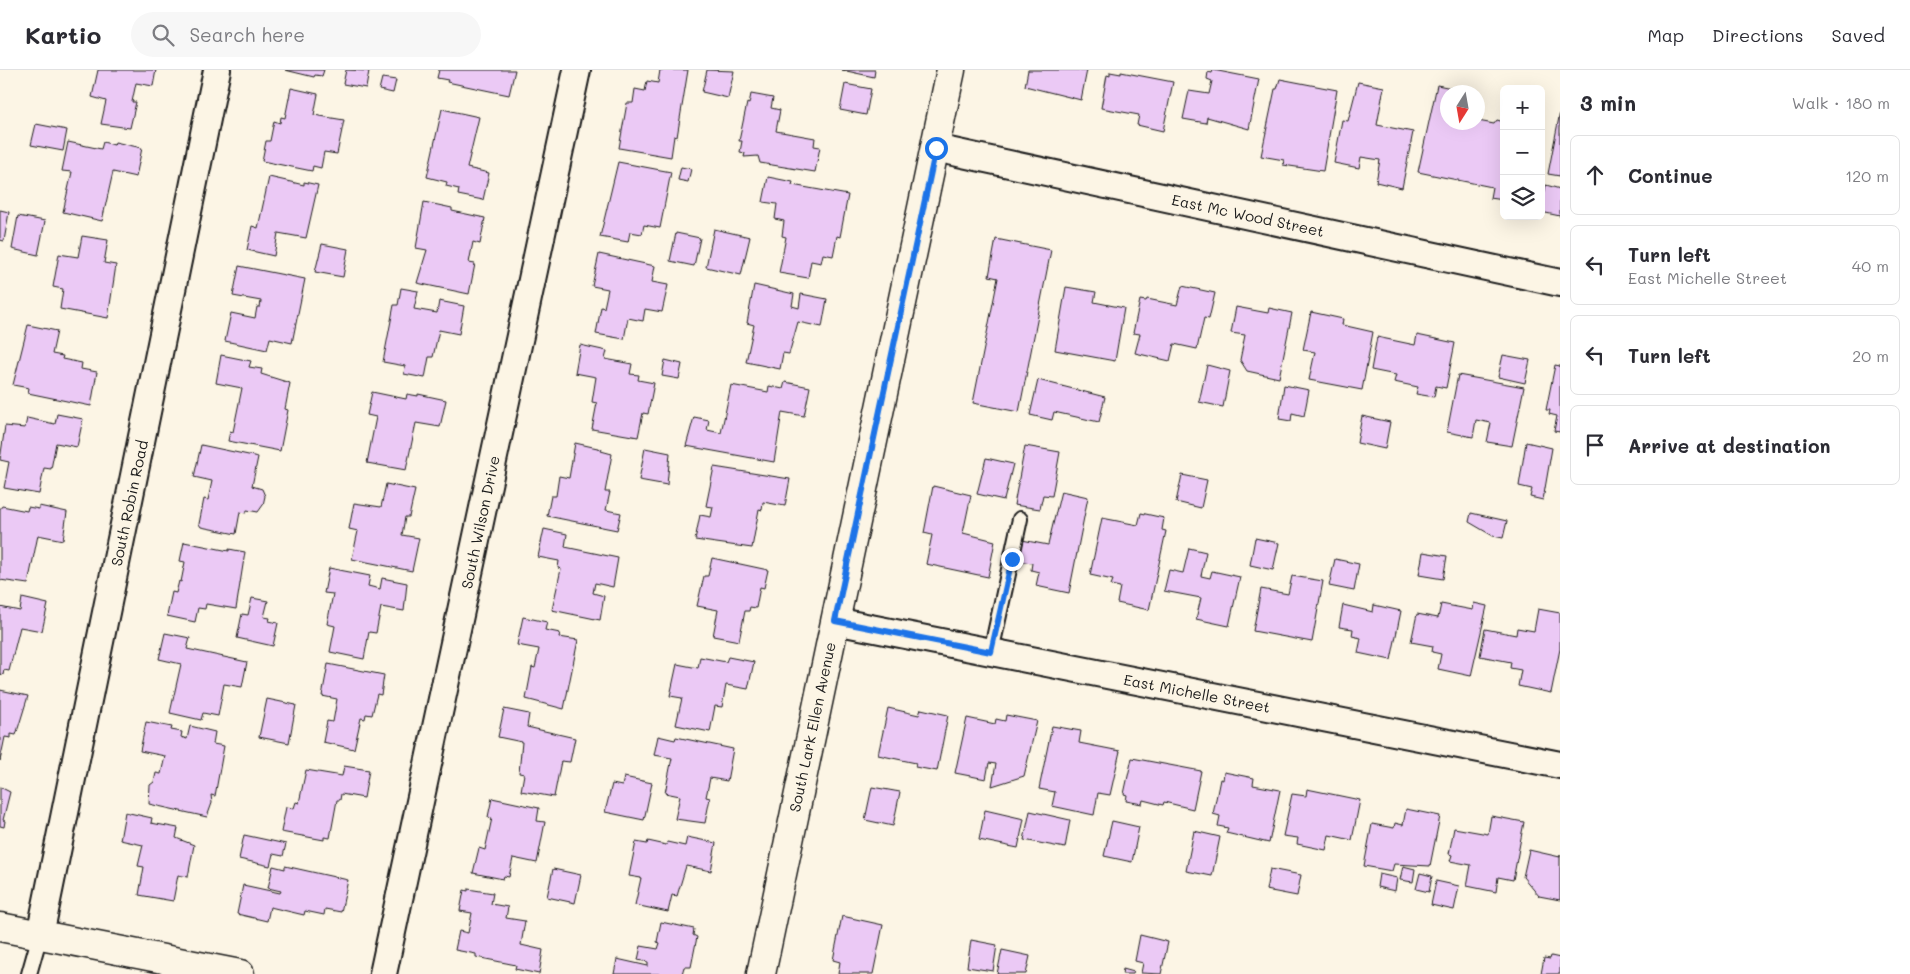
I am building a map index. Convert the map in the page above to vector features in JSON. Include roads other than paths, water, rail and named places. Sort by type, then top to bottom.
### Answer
[{"type":"street","name":"South Robin Road","points":[[40,935],[217,70]]},
{"type":"street","name":"South Wilson Drive","points":[[383,974],[577,70]]},
{"type":"street","name":"South Lark Ellen Avenue","points":[[761,974],[951,70]]},
{"type":"street","name":"East Mc Wood Street","points":[[936,148],[1560,283]]},
{"type":"street","name":"East Michelle Street","points":[[835,621],[1560,765]]},
{"type":"street","points":[[0,927],[240,974]]},
{"type":"lane","points":[[991,652],[1020,519]]},
{"type":"lane","points":[[29,974],[40,935]]}]
